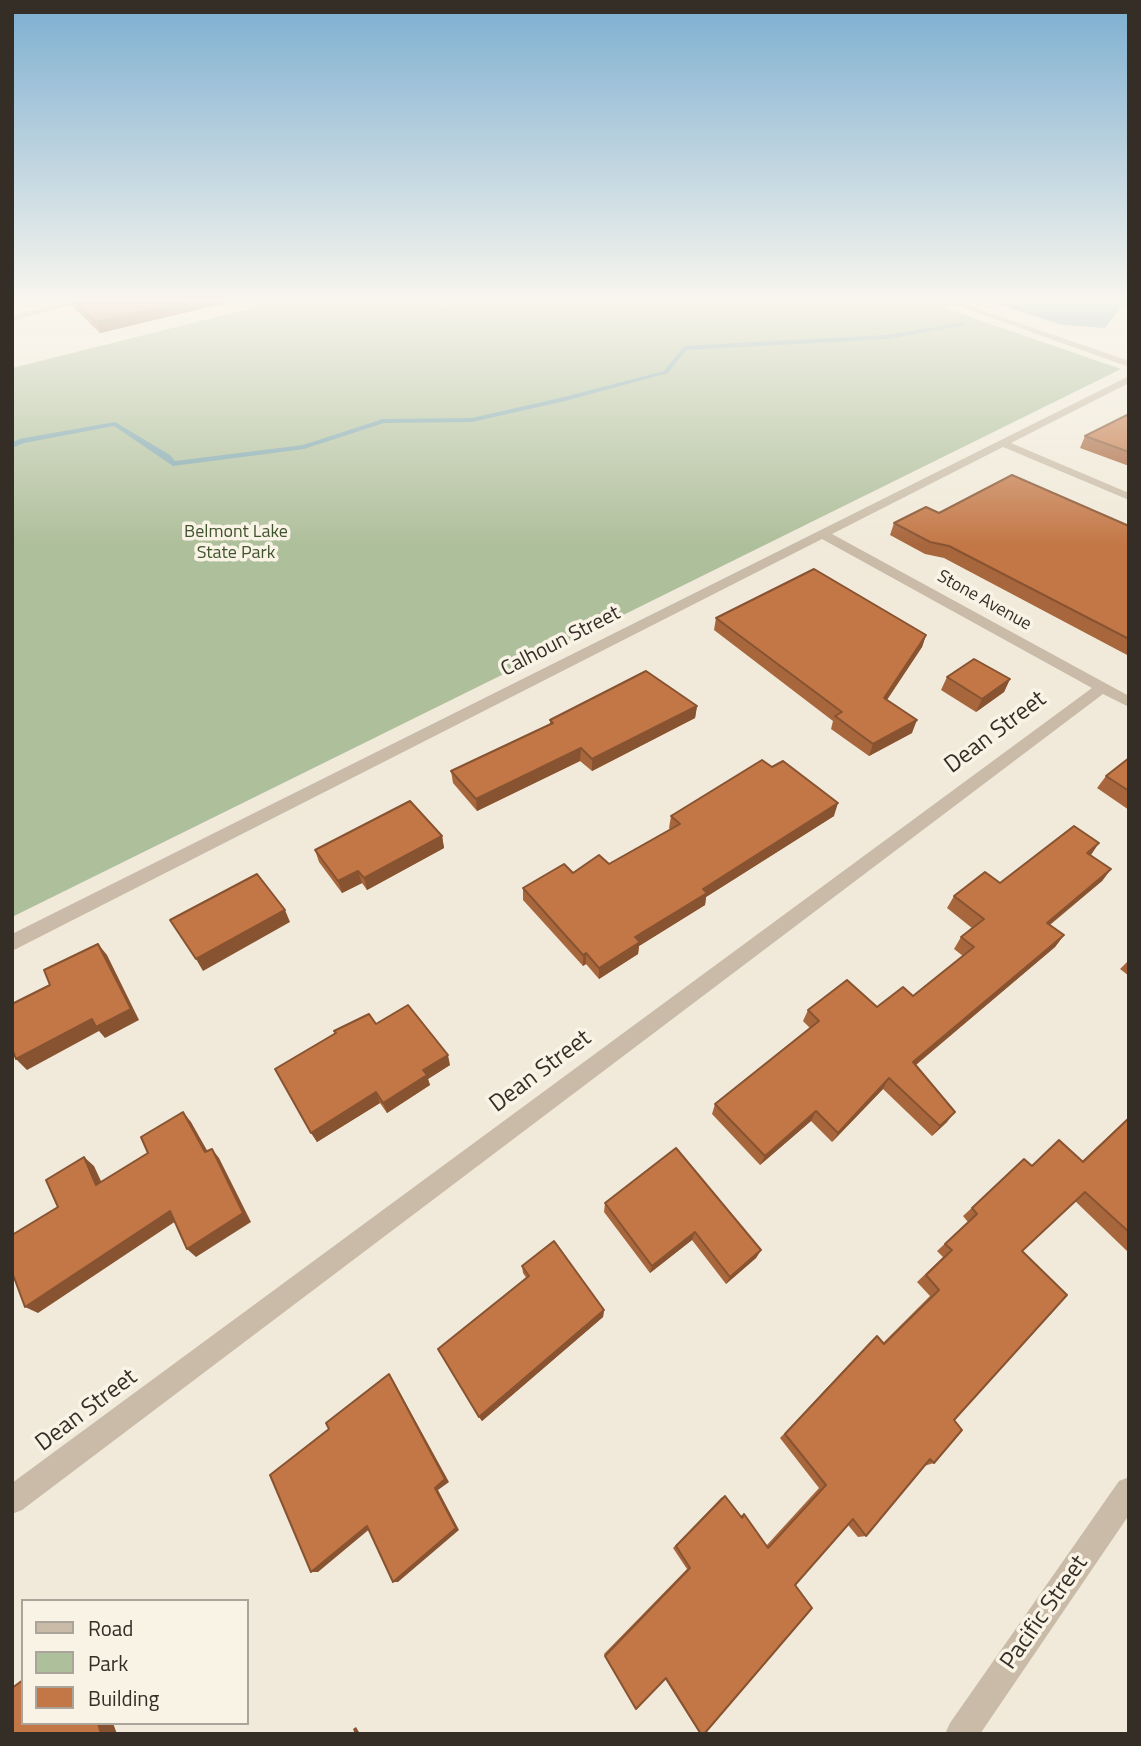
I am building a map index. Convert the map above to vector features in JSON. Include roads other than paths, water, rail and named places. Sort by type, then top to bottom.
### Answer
[{"type":"street","name":"Calhoun Street","points":[[12,943],[1120,383]]},
{"type":"street","points":[[1002,443],[1129,497]]},
{"type":"street","name":"Stone Avenue","points":[[822,534],[1129,702]]},
{"type":"street","name":"Dean Street","points":[[12,1500],[1102,687]]},
{"type":"street","name":"Pacific Street","points":[[961,1734],[1129,1491]]},
{"type":"waterway","points":[[12,446],[22,441],[115,424],[167,457],[173,464],[304,447],[383,421],[472,420],[623,383]]},
{"type":"park label","name":"Belmont Lake State Park","points":[[236,543]]}]
